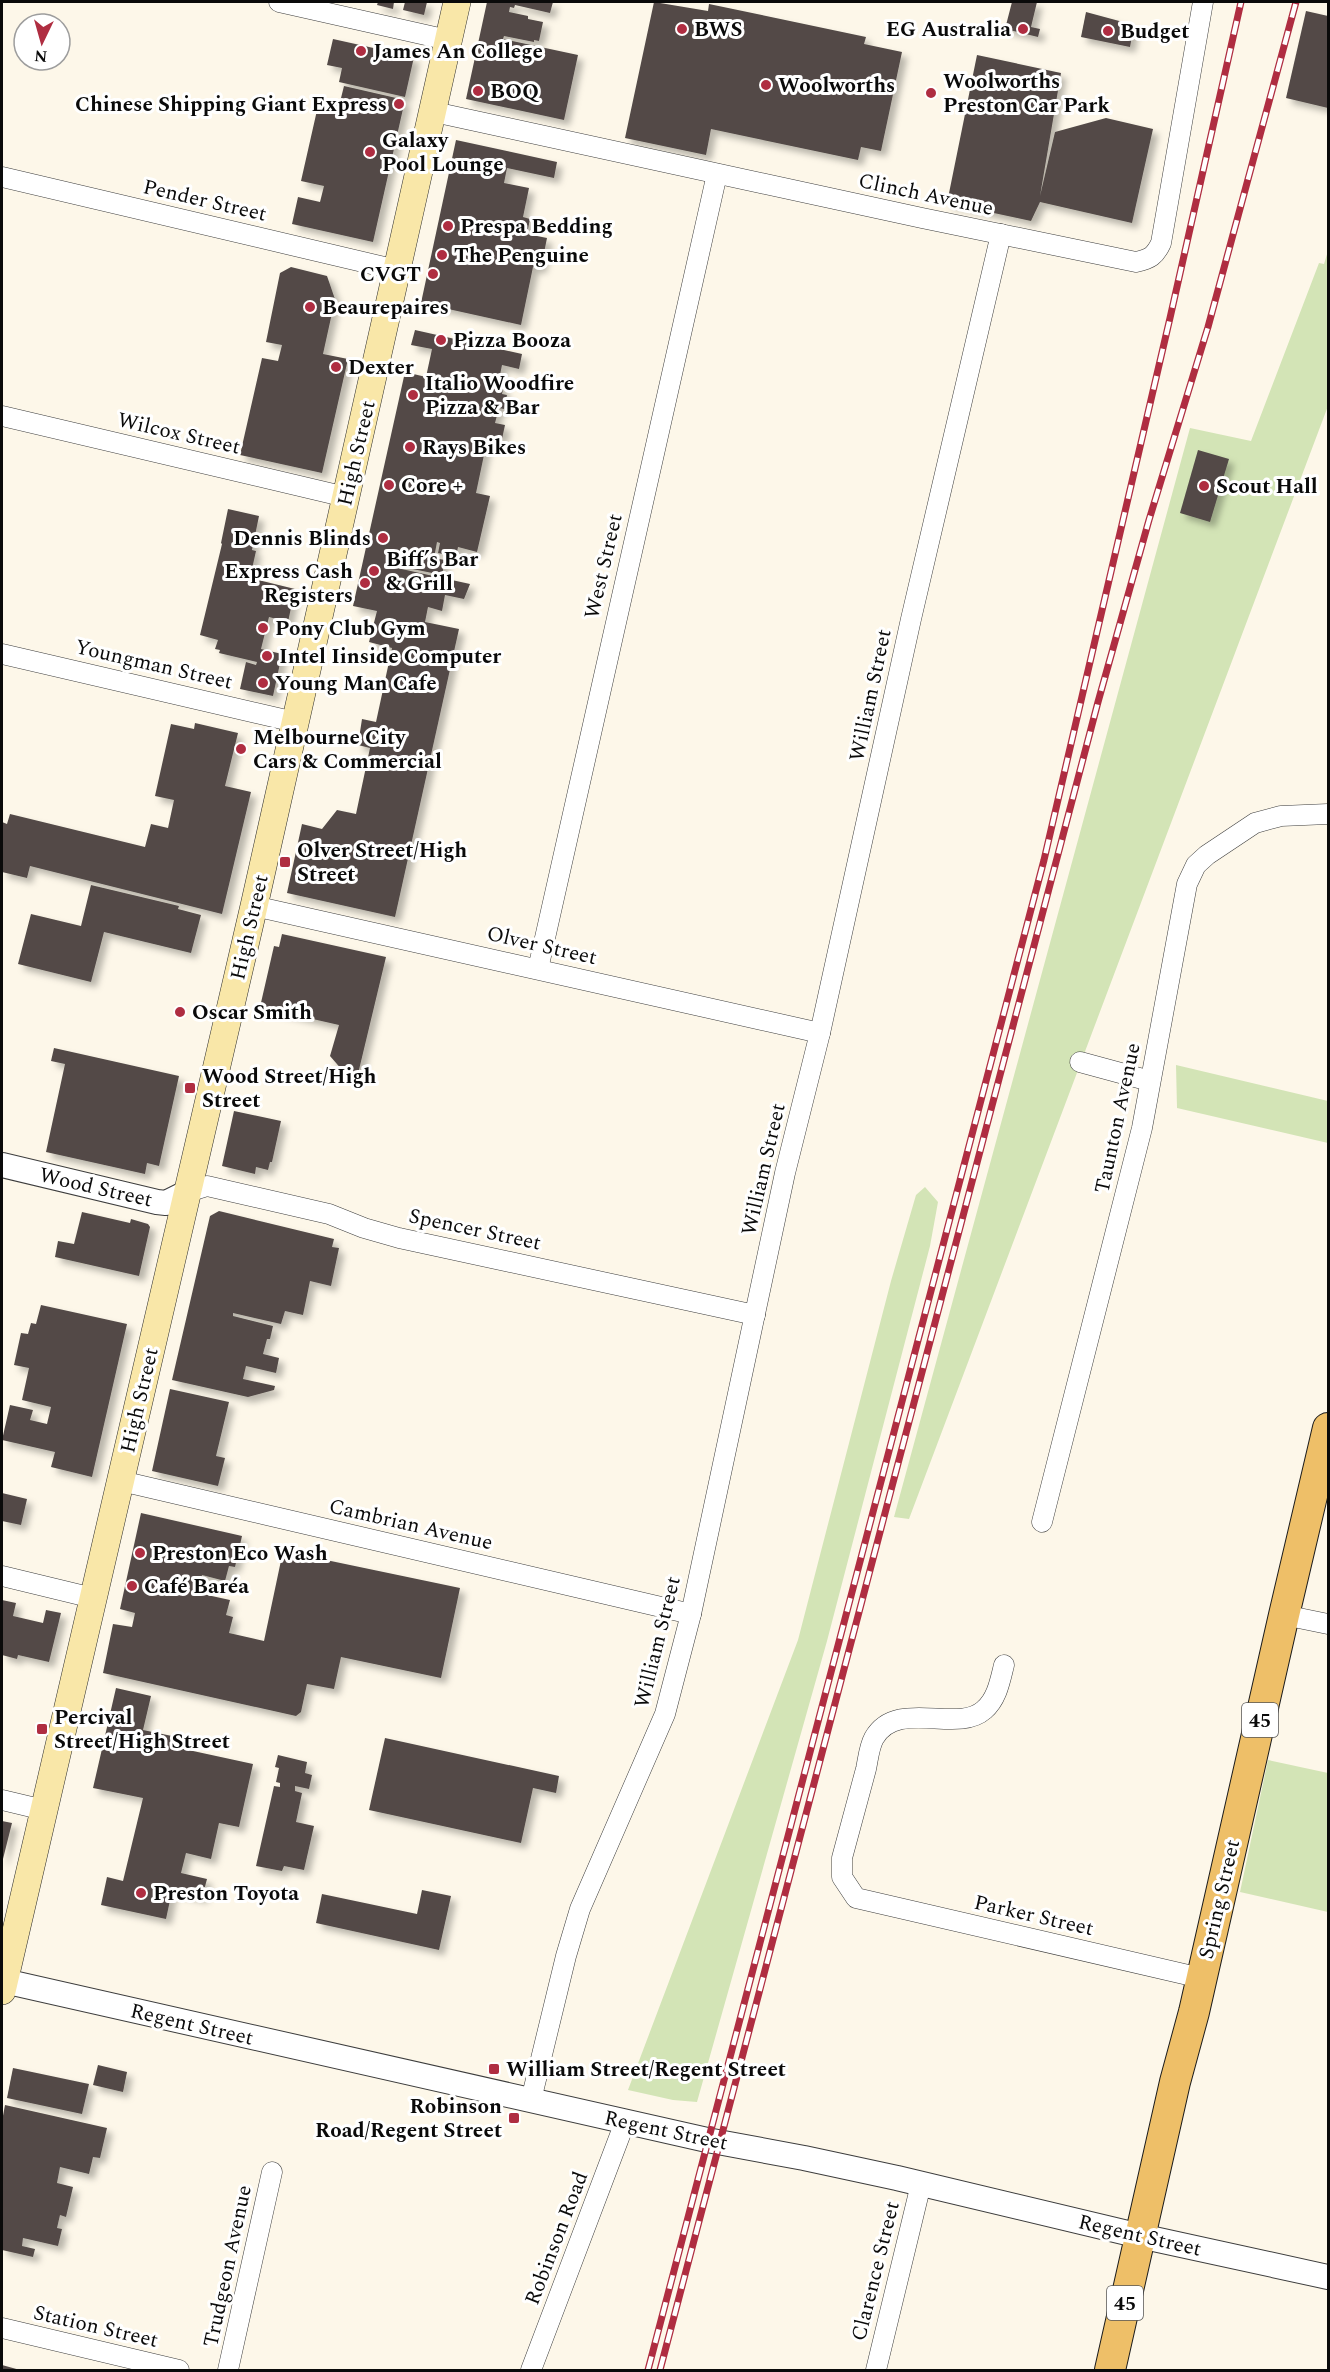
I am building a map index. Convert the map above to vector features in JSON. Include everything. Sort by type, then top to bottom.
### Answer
[{"type":"main road","name":"High Street","points":[[3,1986],[254,906],[457,2]]},
{"type":"main road","name":"Spring Street","points":[[1110,2370],[1329,1428]]},
{"type":"street","points":[[279,2],[448,40]]},
{"type":"street","name":"Clinch Avenue","points":[[434,112],[1136,262],[1149,259],[1157,253],[1161,243],[1203,2]]},
{"type":"street","name":"West Street","points":[[538,969],[717,174]]},
{"type":"street","name":"Pender Street","points":[[2,177],[397,270]]},
{"type":"street","name":"William Street","points":[[531,2100],[566,1956],[580,1909],[664,1714],[691,1614],[785,1173],[820,1033],[911,619],[1000,234]]},
{"type":"street","name":"Wilcox Street","points":[[2,416],[346,497]]},
{"type":"street","name":"Youngman Street","points":[[2,654],[295,722]]},
{"type":"street","name":"Taunton Avenue","points":[[1042,1522],[1135,1157],[1187,884],[1196,865],[1220,844],[1255,823],[1281,816],[1329,814]]},
{"type":"street","name":"Olver Street","points":[[254,906],[820,1033]]},
{"type":"street","points":[[1080,1062],[1150,1081]]},
{"type":"street","name":"Wood Street","points":[[2,1165],[157,1202],[166,1203],[188,1192]]},
{"type":"street","name":"Spencer Street","points":[[188,1192],[207,1186],[329,1214],[364,1228],[399,1238],[755,1315]]},
{"type":"street","name":"Cambrian Avenue","points":[[120,1481],[691,1614]]},
{"type":"street","points":[[2,1576],[93,1598]]},
{"type":"street","points":[[1284,1615],[1329,1624]]},
{"type":"street","name":"Parker Street","points":[[1004,1665],[997,1693],[984,1711],[967,1718],[945,1719],[915,1716],[891,1722],[874,1738],[842,1858],[842,1877],[856,1898],[1201,1978]]},
{"type":"street","points":[[2,1800],[44,1810]]},
{"type":"street","name":"Regent Street","points":[[3,1986],[625,2122],[921,2184],[1140,2236],[1329,2277]]},
{"type":"street","name":"Robinson Road","points":[[531,2370],[625,2122]]},
{"type":"street","name":"Trudgeon Avenue","points":[[228,2370],[272,2172]]},
{"type":"street","name":"Clarence Street","points":[[876,2370],[921,2184]]},
{"type":"street","name":"Station Street","points":[[2,2328],[179,2370]]},
{"type":"green space","points":[[1328,251],[1328,406],[909,1519],[894,1517],[1190,428],[1251,441],[1319,263],[1324,264]]},
{"type":"green space","points":[[1176,1065],[1328,1101],[1328,1143],[1177,1108]]},
{"type":"green space","points":[[925,1187],[938,1202],[930,1246],[827,1641],[697,2102],[673,2100],[628,2090],[798,1640],[891,1281],[916,1195]]},
{"type":"green space","points":[[1268,1760],[1328,1773],[1328,1912],[1240,1892]]},
{"type":"building","points":[[378,2],[394,2],[393,9],[377,5]]},
{"type":"building","points":[[405,2],[427,2],[424,15],[403,10]]},
{"type":"building","points":[[487,2],[553,2],[550,13],[515,5],[514,8],[510,7],[509,12],[543,22],[539,41],[504,36],[503,39],[578,55],[564,120],[466,99]]},
{"type":"building","name":"Woolworths","points":[[654,2],[708,11],[709,4],[866,37],[864,44],[902,52],[881,151],[861,147],[858,160],[711,129],[706,155],[625,138]]},
{"type":"building","points":[[1012,2],[1037,2],[1031,27],[1040,29],[1038,37],[1005,29]]},
{"type":"building","points":[[1306,11],[1328,16],[1328,108],[1286,98]]},
{"type":"building","name":"Budget","points":[[1086,12],[1134,25],[1130,47],[1081,37]]},
{"type":"building","points":[[333,39],[414,57],[405,97],[339,82],[342,68],[327,65]]},
{"type":"building","points":[[977,55],[1061,73],[1040,196],[1055,132],[1106,118],[1153,129],[1132,223],[1040,202],[1031,221],[947,203]]},
{"type":"building","points":[[344,86],[405,100],[373,242],[292,224],[298,197],[320,202],[324,186],[301,181],[320,97],[340,102]]},
{"type":"building","points":[[456,140],[557,162],[554,178],[507,168],[504,183],[529,188],[523,217],[530,219],[527,234],[547,238],[541,268],[533,267],[521,325],[421,303]]},
{"type":"building","points":[[291,267],[327,276],[337,305],[334,304],[323,354],[348,359],[322,473],[240,455],[262,358],[278,361],[282,345],[266,342],[280,273]]},
{"type":"building","points":[[415,330],[522,354],[519,369],[502,365],[498,385],[504,386],[502,394],[507,395],[504,409],[499,408],[495,423],[505,425],[502,439],[488,436],[476,493],[490,496],[477,552],[458,547],[456,557],[438,553],[440,543],[437,542],[434,558],[445,560],[442,575],[388,564],[388,566],[470,584],[464,599],[445,595],[442,611],[428,607],[425,622],[459,629],[395,917],[287,893],[302,824],[322,829],[337,810],[356,814],[370,748],[358,745],[362,719],[376,722],[392,648],[369,642],[377,611],[353,606],[405,372],[426,377],[432,349],[411,345]]},
{"type":"building","name":"Scout Hall","points":[[1198,450],[1229,459],[1210,522],[1180,513]]},
{"type":"building","points":[[228,509],[259,516],[252,550],[256,551],[250,578],[295,589],[288,622],[269,617],[261,649],[282,654],[273,696],[240,689],[246,662],[256,665],[257,662],[219,653],[220,650],[215,649],[218,640],[200,635]]},
{"type":"building","points":[[195,723],[238,733],[225,786],[251,792],[222,914],[30,866],[27,878],[2,872],[2,822],[7,824],[10,814],[145,847],[151,824],[168,828],[174,800],[155,796],[171,724],[194,729]]},
{"type":"building","points":[[91,885],[179,906],[178,909],[201,915],[191,953],[104,932],[91,982],[18,964],[31,914],[81,926]]},
{"type":"building","points":[[282,934],[386,957],[358,1074],[343,1071],[330,1056],[339,1025],[260,1007],[274,946],[279,947]]},
{"type":"building","points":[[54,1048],[179,1076],[159,1166],[147,1163],[145,1174],[46,1152],[65,1064],[51,1061]]},
{"type":"building","points":[[234,1111],[281,1121],[272,1162],[268,1170],[256,1167],[255,1174],[222,1166]]},
{"type":"building","points":[[219,1211],[334,1239],[332,1247],[339,1248],[331,1286],[310,1281],[303,1315],[285,1311],[281,1324],[233,1313],[233,1316],[273,1326],[263,1354],[279,1358],[276,1373],[246,1366],[243,1379],[275,1386],[274,1390],[248,1397],[172,1380],[210,1216]]},
{"type":"building","points":[[82,1212],[130,1223],[131,1219],[148,1224],[150,1227],[139,1276],[55,1257],[58,1241],[74,1244]]},
{"type":"building","points":[[41,1305],[127,1324],[92,1477],[51,1467],[55,1452],[2,1440],[10,1405],[33,1410],[30,1420],[47,1424],[51,1407],[22,1400],[29,1368],[14,1365],[21,1333],[28,1334],[31,1323],[36,1324]]},
{"type":"building","points":[[170,1389],[229,1402],[216,1456],[225,1458],[218,1486],[152,1471]]},
{"type":"building","points":[[2,1493],[27,1499],[21,1525],[2,1521]]},
{"type":"building","points":[[141,1513],[242,1536],[235,1567],[229,1566],[225,1581],[202,1575],[198,1593],[230,1600],[226,1615],[233,1617],[229,1633],[264,1641],[283,1551],[460,1588],[441,1678],[341,1657],[334,1689],[307,1684],[301,1712],[296,1716],[103,1673],[113,1624],[132,1627],[135,1613],[120,1609]]},
{"type":"building","points":[[2,1600],[16,1603],[13,1616],[43,1623],[46,1610],[61,1613],[49,1662],[18,1655],[17,1659],[2,1655]]},
{"type":"building","points":[[116,1688],[151,1696],[143,1730],[172,1736],[170,1746],[253,1764],[239,1827],[219,1823],[211,1859],[186,1853],[181,1873],[207,1879],[202,1898],[172,1891],[166,1919],[101,1905],[107,1877],[123,1881],[143,1798],[93,1788]]},
{"type":"building","points":[[385,1738],[559,1776],[556,1793],[533,1788],[521,1843],[369,1810]]},
{"type":"building","points":[[278,1755],[307,1762],[305,1773],[312,1775],[309,1789],[295,1786],[295,1791],[302,1793],[296,1822],[314,1826],[304,1870],[284,1866],[282,1871],[256,1866],[274,1786],[280,1787],[280,1783],[276,1782],[279,1768],[275,1767]]},
{"type":"building","points":[[2,1821],[12,1823],[2,1863]]},
{"type":"building","points":[[422,1890],[451,1896],[439,1950],[316,1923],[322,1894],[417,1914]]},
{"type":"building","points":[[98,2065],[127,2072],[123,2092],[93,2085]]},
{"type":"building","points":[[13,2068],[89,2084],[82,2114],[7,2098]]},
{"type":"building","points":[[5,2105],[107,2128],[100,2158],[93,2157],[89,2174],[60,2167],[57,2183],[73,2187],[66,2217],[60,2215],[57,2228],[62,2229],[58,2246],[23,2238],[22,2246],[35,2249],[33,2257],[2,2250],[2,2121]]},
{"type":"building","points":[[2,2365],[20,2370],[2,2370]]},
{"type":"railway","points":[[648,2370],[1044,860],[1241,2]]},
{"type":"railway","points":[[660,2370],[1098,702],[1149,520],[1208,327],[1296,2]]},
{"type":"place","name":"BWS","points":[[682,29]]},
{"type":"place","name":"EG Australia","points":[[1023,29]]},
{"type":"place","name":"Budget","points":[[1108,31]]},
{"type":"place","name":"James An College","points":[[361,51]]},
{"type":"place","name":"Woolworths","points":[[766,85]]},
{"type":"place","name":"BOQ","points":[[478,91]]},
{"type":"place","name":"Woolworths Preston Car Park","points":[[931,93]]},
{"type":"place","name":"Chinese Shipping Giant Express","points":[[399,104]]},
{"type":"place","name":"Galaxy Pool Lounge","points":[[370,152]]},
{"type":"place","name":"Prespa Bedding","points":[[448,226]]},
{"type":"place","name":"The Penguine","points":[[442,255]]},
{"type":"place","name":"CVGT","points":[[433,274]]},
{"type":"place","name":"Beaurepaires","points":[[310,307]]},
{"type":"place","name":"Pizza Booza","points":[[441,340]]},
{"type":"place","name":"Dexter","points":[[336,367]]},
{"type":"place","name":"Italio Woodfire Pizza & Bar","points":[[413,395]]},
{"type":"place","name":"Rays Bikes","points":[[410,447]]},
{"type":"place","name":"Core +","points":[[389,485]]},
{"type":"place","name":"Scout Hall","points":[[1204,486]]},
{"type":"place","name":"Dennis Blinds","points":[[383,538]]},
{"type":"place","name":"Biff’s Bar & Grill","points":[[374,571]]},
{"type":"place","name":"Express Cash Registers","points":[[365,583]]},
{"type":"place","name":"Pony Club Gym","points":[[263,628]]},
{"type":"place","name":"Intel Iinside Computer","points":[[267,656]]},
{"type":"place","name":"Young Man Cafe","points":[[263,683]]},
{"type":"place","name":"Melbourne City Cars & Commercial","points":[[241,749]]},
{"type":"place","name":"Olver Street/High Street","points":[[285,862]]},
{"type":"place","name":"Oscar Smith","points":[[180,1012]]},
{"type":"place","name":"Wood Street/High Street","points":[[190,1088]]},
{"type":"place","name":"Preston Eco Wash","points":[[140,1553]]},
{"type":"place","name":"Café Baréa","points":[[132,1586]]},
{"type":"place","name":"Percival Street/High Street","points":[[42,1729]]},
{"type":"place","name":"Preston Toyota","points":[[141,1893]]},
{"type":"place","name":"William Street/Regent Street","points":[[494,2069]]},
{"type":"place","name":"Robinson Road/Regent Street","points":[[514,2118]]}]
